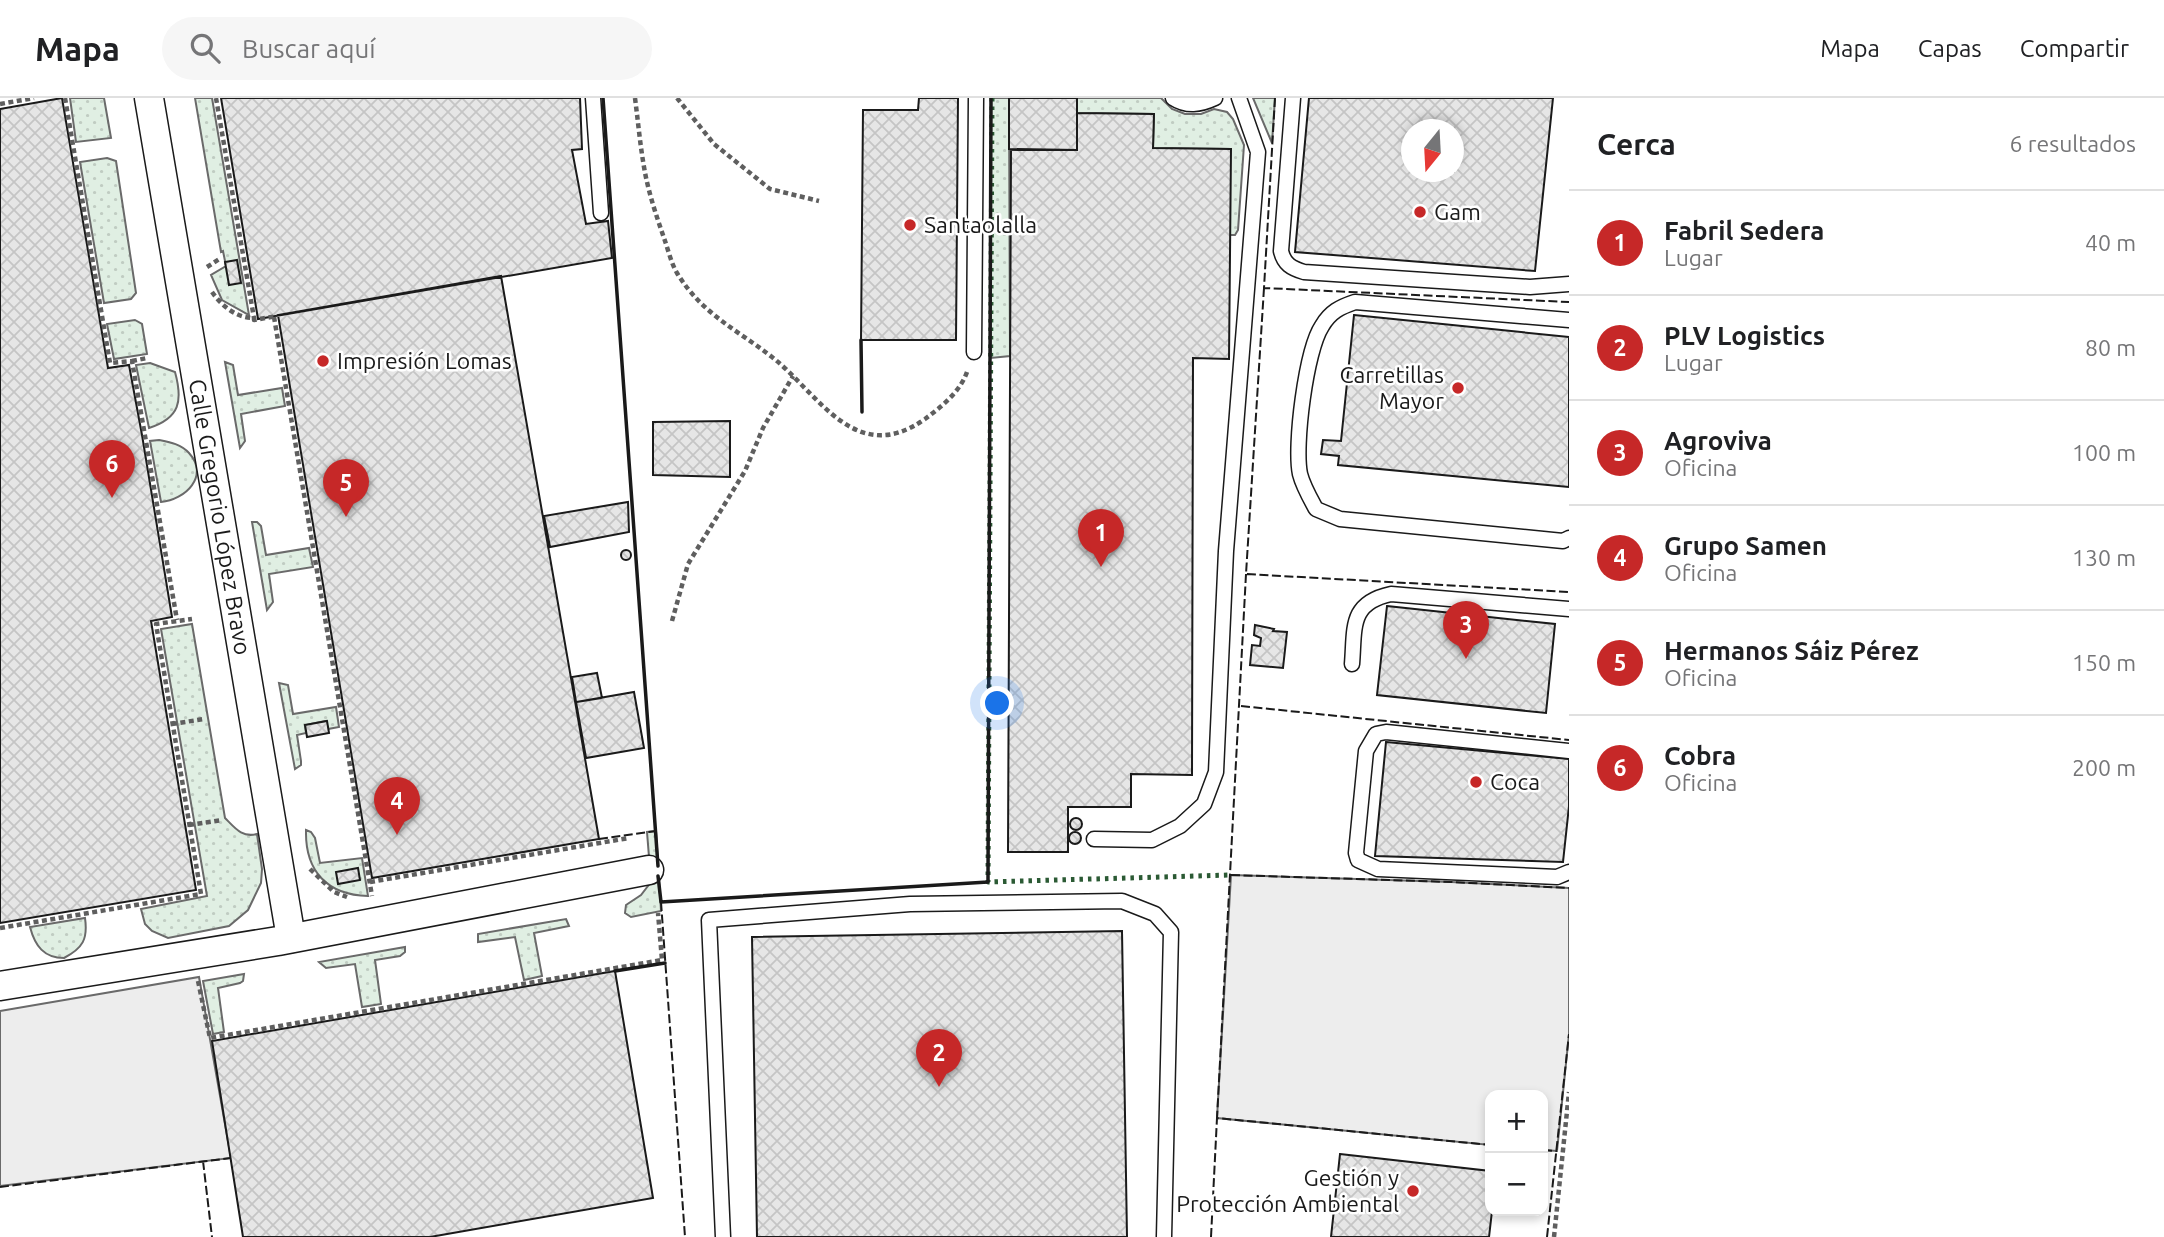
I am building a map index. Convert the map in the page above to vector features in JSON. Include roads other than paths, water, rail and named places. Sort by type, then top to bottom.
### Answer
[{"type":"street","name":"Calle Gregorio López Bravo","points":[[149,98],[291,938]]},
{"type":"street","points":[[0,986],[291,938],[649,870]]},
{"type":"lane","points":[[593,98],[601,213]]},
{"type":"lane","points":[[974,352],[976,98]]},
{"type":"lane","points":[[1173,98],[1180,103],[1198,105],[1215,98]]},
{"type":"lane","points":[[1094,839],[1152,840],[1180,826],[1204,804],[1216,772],[1226,551],[1258,152],[1239,98]]},
{"type":"lane","points":[[1293,98],[1281,251],[1284,261],[1292,268],[1304,272],[1530,287],[1569,284]]},
{"type":"lane","points":[[1569,320],[1355,302],[1337,308],[1321,327],[1311,352],[1297,455],[1301,478],[1316,509],[1340,519],[1563,541],[1569,538]]},
{"type":"lane","points":[[1352,664],[1355,624],[1359,611],[1373,598],[1391,594],[1569,609]]},
{"type":"lane","points":[[1569,751],[1386,732],[1376,734],[1366,751],[1356,853],[1358,860],[1378,869],[1557,877],[1569,872]]},
{"type":"lane","points":[[723,1237],[709,920],[910,904],[1122,901],[1155,914],[1171,932],[1164,1237]]},
{"type":"place","name":"Gam","points":[[1420,212]]},
{"type":"place","name":"Santaolalla","points":[[910,225]]},
{"type":"place","name":"Impresión Lomas","points":[[323,361]]},
{"type":"place","name":"Carretillas Mayor","points":[[1458,388]]},
{"type":"place","name":"Cobra","points":[[112,498]]},
{"type":"place","name":"Hermanos Sáiz Pérez","points":[[346,517]]},
{"type":"place","name":"Fabril Sedera","points":[[1101,567]]},
{"type":"place","name":"Agroviva","points":[[1466,659]]},
{"type":"place","name":"Coca","points":[[1476,782]]},
{"type":"place","name":"Grupo Samen","points":[[397,835]]},
{"type":"place","name":"PLV Logistics","points":[[939,1087]]},
{"type":"place","name":"Gestión y Protección Ambiental","points":[[1413,1191]]}]
